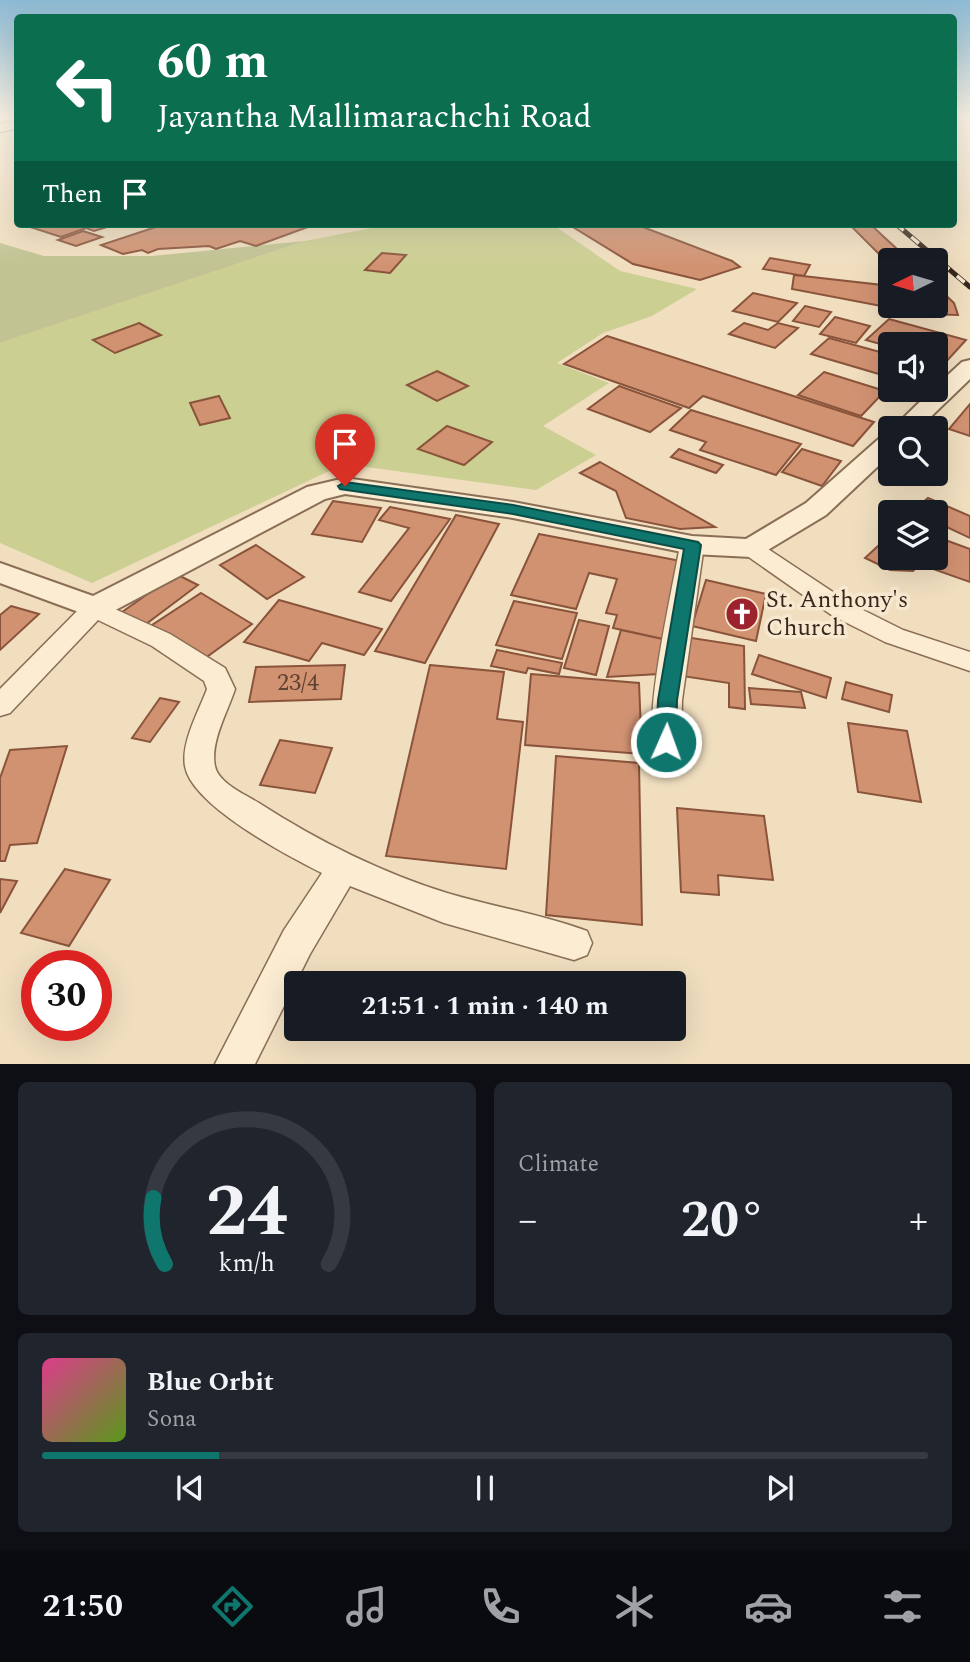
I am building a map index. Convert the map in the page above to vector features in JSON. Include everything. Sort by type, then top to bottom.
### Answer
[{"type":"street","points":[[918,416],[970,367]]},
{"type":"street","points":[[751,548],[816,509],[878,453]]},
{"type":"street","points":[[0,706],[95,608],[316,493],[345,486],[513,510],[692,545],[751,548],[842,610],[894,636],[970,662]]},
{"type":"street","points":[[666,742],[667,700],[692,545]]},
{"type":"street","points":[[0,572],[95,608],[161,640],[215,675],[221,689],[200,765],[207,782],[269,827],[343,869],[395,892],[497,924],[574,943]]},
{"type":"street","points":[[234,1063],[297,942],[343,869]]},
{"type":"green space","points":[[372,228],[558,228],[620,271],[697,289],[652,316],[603,333],[557,363],[609,383],[543,426],[596,455],[536,490],[344,464],[92,583],[0,543],[0,343],[305,241]]},
{"type":"green space","points":[[305,241],[0,343],[0,243],[44,256],[152,256]]},
{"type":"building","points":[[33,228],[86,228],[61,237]]},
{"type":"building","points":[[153,228],[305,228],[256,246],[240,241],[216,249],[209,246],[158,249],[148,253],[142,250],[123,254],[101,245]]},
{"type":"building","points":[[574,228],[645,228],[732,261],[740,267],[700,280],[633,264]]},
{"type":"building","points":[[853,228],[874,228],[896,248],[878,248],[878,253]]},
{"type":"building","points":[[83,231],[102,237],[76,246],[58,240]]},
{"type":"building","points":[[382,253],[406,255],[390,273],[365,270]]},
{"type":"building","points":[[770,258],[810,265],[804,276],[763,269]]},
{"type":"building","points":[[794,275],[878,285],[878,305],[792,289]]},
{"type":"building","points":[[753,293],[797,303],[778,322],[733,311]]},
{"type":"building","points":[[948,297],[954,303],[958,315],[948,315]]},
{"type":"building","points":[[805,306],[831,312],[819,327],[793,321]]},
{"type":"building","points":[[835,317],[870,326],[856,343],[820,334]]},
{"type":"building","points":[[889,319],[937,332],[878,332],[878,343],[866,340]]},
{"type":"building","points":[[139,323],[161,335],[115,353],[93,340]]},
{"type":"building","points":[[744,323],[768,330],[778,323],[798,328],[775,348],[729,334]]},
{"type":"building","points":[[948,335],[966,340],[948,360]]},
{"type":"building","points":[[607,336],[874,422],[853,446],[703,396],[689,408],[564,364]]},
{"type":"building","points":[[829,338],[878,351],[878,374],[811,354]]},
{"type":"building","points":[[437,371],[468,386],[437,401],[407,385]]},
{"type":"building","points":[[824,372],[878,389],[878,398],[861,416],[798,395]]},
{"type":"building","points":[[619,386],[681,408],[650,432],[588,409]]},
{"type":"building","points":[[219,396],[230,418],[200,425],[190,403]]},
{"type":"building","points":[[970,404],[970,436],[949,429]]},
{"type":"building","points":[[691,410],[801,444],[776,475],[700,450],[706,442],[670,430]]},
{"type":"building","points":[[447,426],[492,442],[464,465],[418,449]]},
{"type":"building","points":[[679,449],[723,465],[716,473],[671,457]]},
{"type":"building","points":[[802,449],[841,461],[822,486],[782,472]]},
{"type":"building","points":[[600,462],[715,527],[680,529],[626,518],[616,491],[580,473]]},
{"type":"building","points":[[333,501],[381,508],[362,542],[312,534]]},
{"type":"building","points":[[390,507],[450,519],[391,601],[359,592],[409,528],[379,520]]},
{"type":"building","points":[[948,507],[970,516],[970,538],[948,528]]},
{"type":"building","points":[[456,515],[499,524],[425,663],[375,651]]},
{"type":"building","points":[[539,534],[686,562],[667,640],[613,628],[617,615],[606,613],[617,579],[589,573],[576,609],[511,595]]},
{"type":"building","points":[[948,541],[970,549],[970,582],[936,570],[948,570]]},
{"type":"building","points":[[256,545],[304,577],[267,599],[220,565]]},
{"type":"building","points":[[878,546],[878,564],[865,558]]},
{"type":"building","points":[[176,574],[198,585],[146,624],[122,612]]},
{"type":"building","points":[[706,580],[766,594],[756,641],[692,626]]},
{"type":"building","points":[[201,593],[252,624],[204,659],[152,625]]},
{"type":"building","points":[[279,600],[382,629],[364,655],[322,643],[309,661],[244,642]]},
{"type":"building","points":[[514,601],[577,613],[562,659],[496,645]]},
{"type":"building","points":[[11,606],[39,614],[0,650],[0,615]]},
{"type":"building","points":[[579,620],[609,626],[596,675],[564,668]]},
{"type":"building","points":[[621,630],[667,640],[659,674],[607,677]]},
{"type":"building","points":[[685,637],[744,646],[745,709],[729,707],[729,683],[682,676]]},
{"type":"building","points":[[497,650],[562,663],[559,674],[528,668],[526,673],[491,666]]},
{"type":"building","points":[[759,655],[831,678],[826,698],[752,674]]},
{"type":"building","points":[[345,665],[341,699],[249,702],[256,667]]},
{"type":"building","points":[[430,665],[504,672],[497,719],[523,722],[506,869],[386,856]]},
{"type":"building","points":[[531,674],[639,683],[642,754],[525,745]]},
{"type":"building","points":[[846,682],[892,695],[889,712],[842,699]]},
{"type":"building","points":[[749,688],[801,692],[805,708],[751,704]]},
{"type":"building","points":[[160,698],[179,702],[150,742],[132,738]]},
{"type":"building","points":[[848,723],[907,731],[921,802],[858,792]]},
{"type":"building","points":[[280,740],[332,748],[315,793],[260,785]]},
{"type":"building","points":[[67,746],[37,843],[10,845],[5,861],[0,861],[0,778],[10,750]]},
{"type":"building","points":[[556,756],[639,763],[642,925],[546,915]]},
{"type":"building","points":[[677,808],[764,816],[773,880],[718,875],[719,895],[681,892]]},
{"type":"building","points":[[65,869],[110,880],[69,946],[21,933]]},
{"type":"building","points":[[0,879],[17,881],[0,913]]},
{"type":"railway","points":[[901,228],[970,287]]},
{"type":"place","name":"St. Anthony's Church","points":[[742,614]]},
{"type":"route","points":[[345,486],[513,510],[692,545],[667,700],[666,742]]}]
